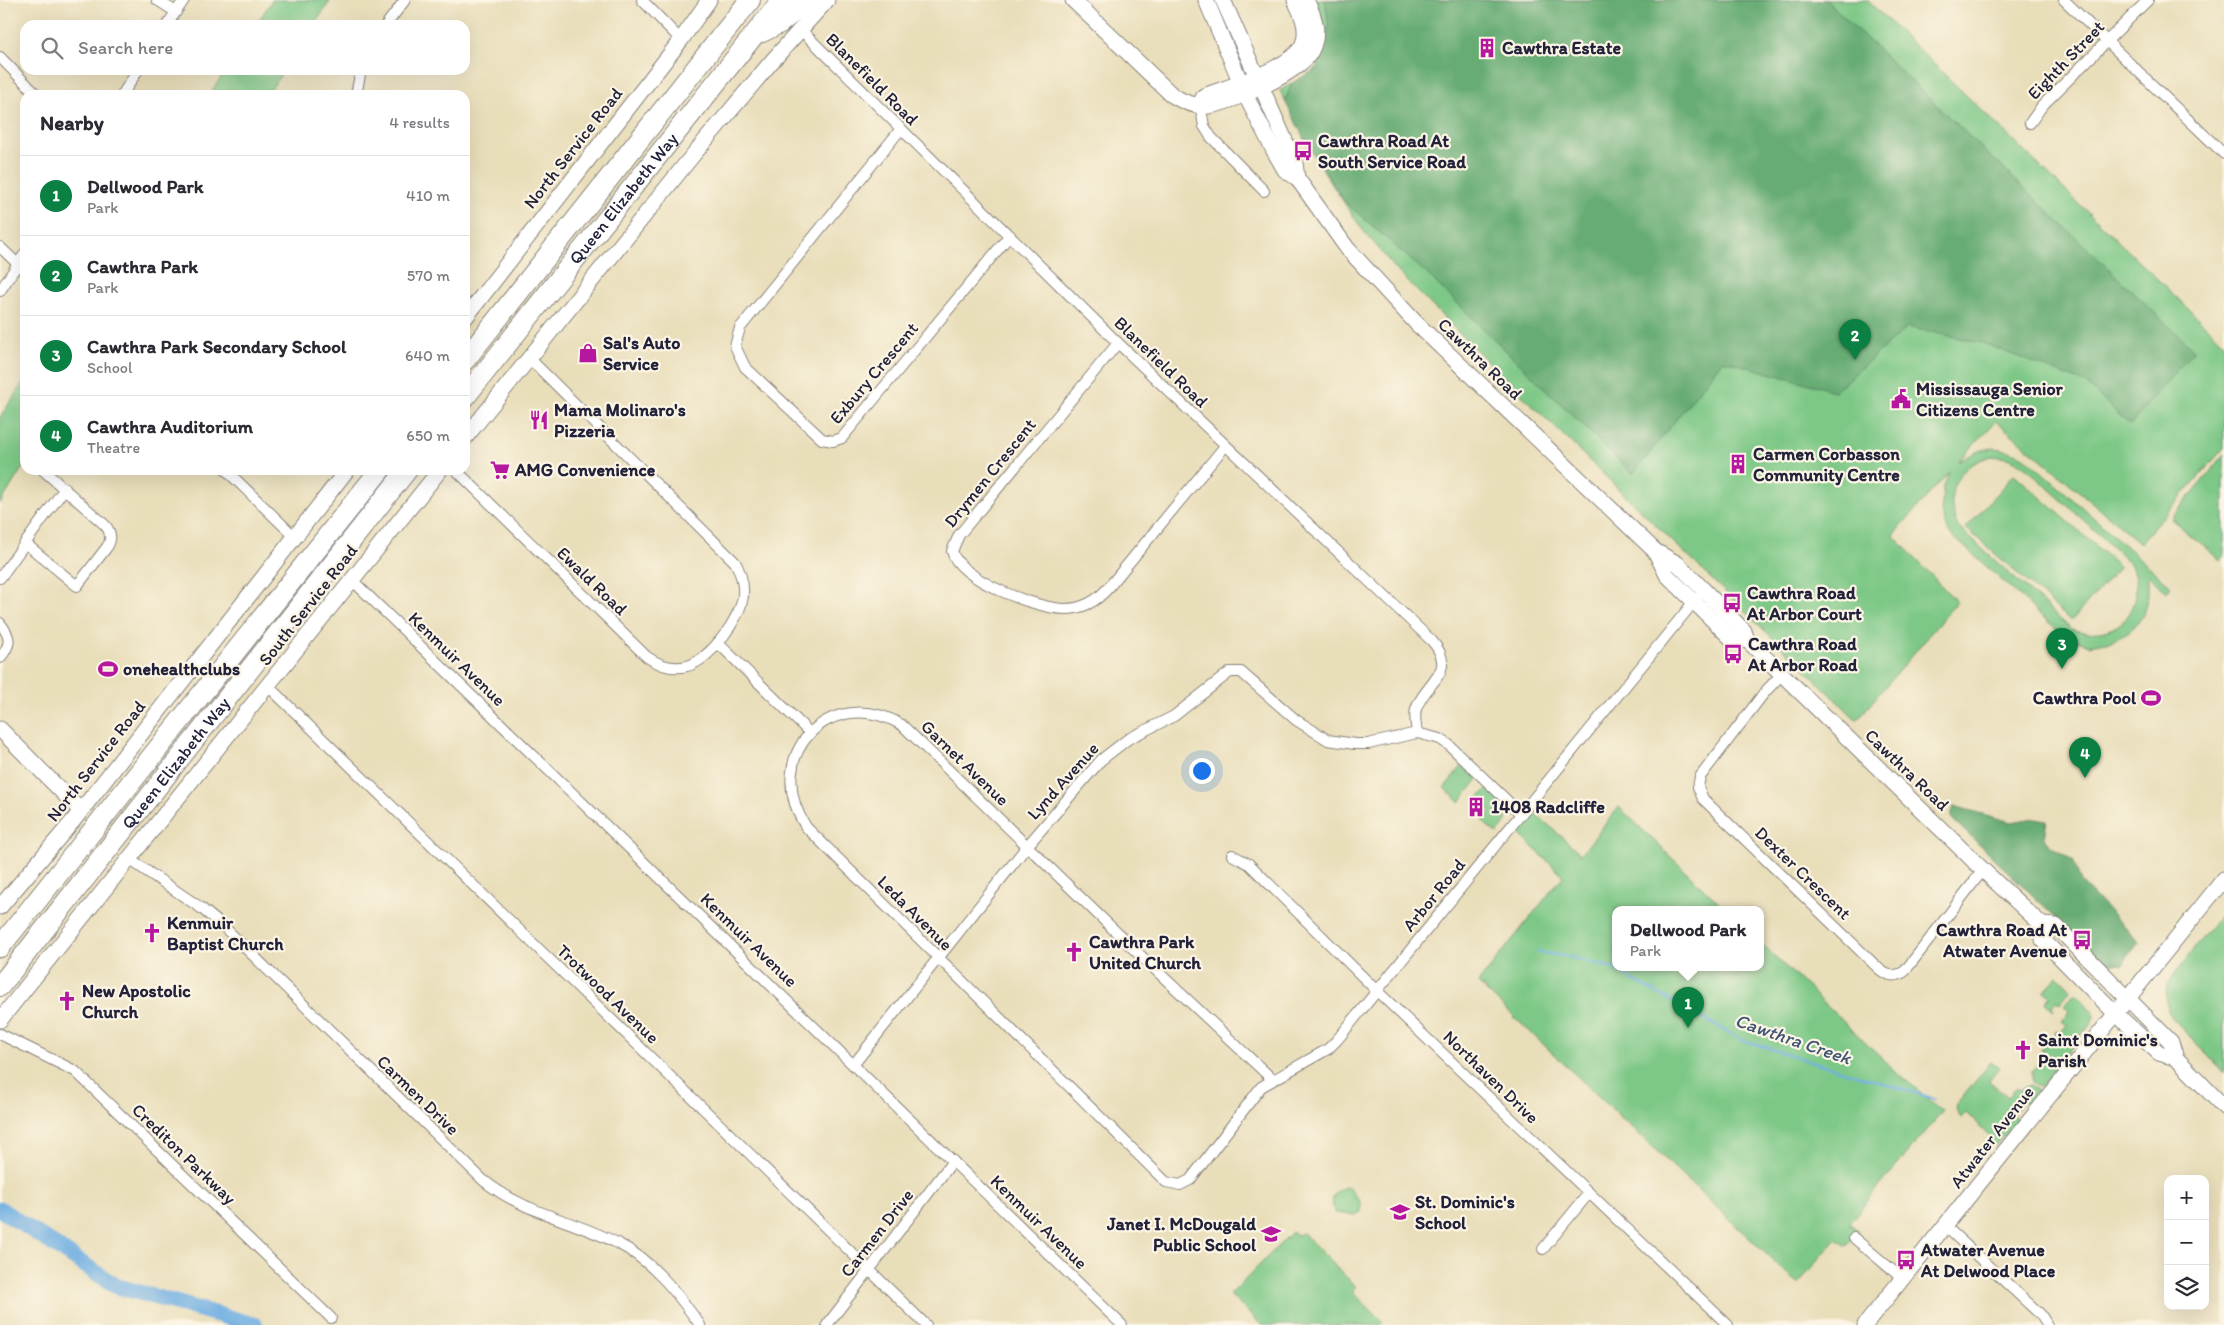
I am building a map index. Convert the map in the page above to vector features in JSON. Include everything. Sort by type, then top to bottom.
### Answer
[{"type":"highway","points":[[649,128],[691,62],[735,0]]},
{"type":"highway","name":"Queen Elizabeth Way","points":[[470,354],[750,0]]},
{"type":"highway","name":"Queen Elizabeth Way","points":[[470,391],[782,0]]},
{"type":"highway","points":[[754,37],[780,23],[808,0]]},
{"type":"highway","name":"Queen Elizabeth Way","points":[[0,948],[376,475]]},
{"type":"highway","name":"Queen Elizabeth Way","points":[[0,986],[403,475]]},
{"type":"street","points":[[157,0],[176,12]]},
{"type":"street","points":[[171,20],[184,0]]},
{"type":"street","points":[[390,20],[405,0]]},
{"type":"street","points":[[642,0],[681,40]]},
{"type":"street","name":"North Service Road","points":[[470,312],[681,40],[709,0]]},
{"type":"street","points":[[470,432],[693,154],[827,0]]},
{"type":"street","points":[[1073,0],[1172,95],[1182,101],[1200,104]]},
{"type":"street","name":"Cawthra Road","points":[[1206,0],[1243,87],[1273,149],[1285,170],[1296,178],[1347,248],[1416,323],[1654,552],[1667,575],[1699,596],[1734,641],[1747,640],[2042,925],[2056,926],[2171,1042],[2176,1058],[2224,1107]]},
{"type":"street","name":"Cawthra Road","points":[[1223,0],[1295,163],[1296,178]]},
{"type":"street","points":[[1258,81],[1288,61],[1302,47],[1305,39],[1304,23],[1295,0]]},
{"type":"street","points":[[1264,191],[1211,137],[1204,126],[1200,104],[1204,96],[1243,87],[1299,67],[1312,50],[1316,29],[1313,13],[1306,0]]},
{"type":"street","points":[[2064,0],[2224,154]]},
{"type":"street","name":"Eighth Street","points":[[2030,123],[2042,106],[2148,0]]},
{"type":"street","name":"Blanefield Road","points":[[800,29],[900,130],[1010,235],[1118,343],[1438,649],[1442,657],[1442,669],[1416,711],[1417,733]]},
{"type":"street","points":[[0,58],[32,90]]},
{"type":"street","points":[[125,90],[135,75]]},
{"type":"street","points":[[357,90],[360,75]]},
{"type":"street","name":"Exbury Crescent","points":[[900,130],[740,328],[735,346],[745,366],[822,440],[833,441],[842,438],[1010,235]]},
{"type":"street","points":[[0,247],[20,266]]},
{"type":"street","points":[[0,292],[20,270]]},
{"type":"street","name":"Drymen Crescent","points":[[1118,343],[959,535],[952,551],[958,564],[999,590],[1033,603],[1066,609],[1090,603],[1109,587],[1226,446]]},
{"type":"street","name":"Ewald Road","points":[[461,475],[647,657],[661,666],[681,668],[690,666],[699,660],[718,643],[741,606],[743,584],[735,562],[529,358]]},
{"type":"street","points":[[25,543],[77,586],[107,547],[110,534],[105,525],[49,475]]},
{"type":"street","points":[[231,475],[296,538]]},
{"type":"street","name":"North Service Road","points":[[0,907],[80,810],[296,538],[343,475]]},
{"type":"street","name":"South Service Road","points":[[0,1020],[436,475]]},
{"type":"street","points":[[0,578],[64,488]]},
{"type":"street","name":"Kenmuir Avenue","points":[[352,579],[1122,1325]]},
{"type":"street","name":"Arbor Road","points":[[1166,1182],[1180,1185],[1190,1180],[1261,1087],[1272,1079],[1328,1050],[1699,596]]},
{"type":"street","points":[[0,623],[10,641],[0,658]]},
{"type":"street","points":[[718,643],[809,732]]},
{"type":"street","name":"Lynd Avenue","points":[[854,1064],[1028,845],[1101,760],[1128,739],[1174,716],[1196,700],[1219,679],[1233,671],[1241,672],[1296,720],[1328,740],[1368,744],[1417,733]]},
{"type":"street","name":"Dexter Crescent","points":[[1782,674],[1764,693],[1700,777],[1698,786],[1703,799],[1877,967],[1891,976],[1905,971],[1983,870]]},
{"type":"street","name":"Trotwood Avenue","points":[[268,686],[926,1325]]},
{"type":"street","name":"Garnet Avenue","points":[[809,732],[831,720],[848,714],[869,714],[892,719],[913,735],[1142,958],[1272,1079]]},
{"type":"street","points":[[0,729],[80,810]]},
{"type":"street","name":"Leda Avenue","points":[[809,732],[795,757],[792,790],[799,815],[815,837],[1166,1182]]},
{"type":"street","points":[[1417,733],[1440,739],[1449,745],[1521,814]]},
{"type":"street","name":"Northaven Drive","points":[[1232,855],[1248,864],[1377,991],[1728,1325]]},
{"type":"street","name":"Carmen Drive","points":[[129,859],[201,908],[224,927],[483,1180],[516,1203],[606,1237],[628,1250],[653,1268],[700,1325]]},
{"type":"street","name":"Atwater Avenue","points":[[1865,1325],[2224,879]]},
{"type":"street","name":"Cawthra Road","points":[[2042,925],[2043,940],[2115,1013],[2159,1053],[2176,1058]]},
{"type":"street","name":"Crediton Parkway","points":[[0,1034],[75,1072],[331,1318]]},
{"type":"street","name":"Carmen Drive","points":[[827,1325],[953,1161]]},
{"type":"street","points":[[1543,1249],[1589,1193]]},
{"type":"street","points":[[1945,1226],[2041,1315],[2047,1325]]},
{"type":"street","points":[[1854,1238],[1903,1279]]},
{"type":"green space","points":[[272,0],[331,0],[317,20],[259,20]]},
{"type":"green space","points":[[1316,0],[1867,0],[2224,343],[2224,448],[2140,543],[1996,421],[1958,462],[1990,448],[2006,450],[2026,458],[2171,586],[2166,592],[2148,575],[2148,596],[2143,615],[2130,632],[2112,641],[2089,645],[2064,636],[1949,533],[1941,511],[1943,488],[1949,472],[1893,535],[1957,602],[1857,720],[1502,376],[1400,274],[1362,229],[1330,182],[1280,91],[1303,78],[1317,66],[1324,48],[1324,28]],"holes":[[[1992,456],[2007,458],[2022,464],[2130,563],[2135,579],[2136,594],[2133,608],[2116,627],[2103,631],[2088,632],[2071,629],[1958,527],[1952,503],[1952,492],[1961,474],[1979,460]]]},
{"type":"green space","points":[[1325,0],[1826,0],[2194,350],[2130,425],[2085,383],[1983,343],[1907,327],[1835,391],[1723,360],[1633,474],[1425,272],[1346,203],[1308,146],[1285,101],[1292,83],[1318,68],[1329,27]]},
{"type":"green space","points":[[223,75],[281,75],[270,90],[212,90]]},
{"type":"green space","points":[[20,387],[20,472],[0,504],[0,417]]},
{"type":"green space","points":[[2224,455],[2224,557],[2221,560],[2171,519]]},
{"type":"green space","points":[[2014,474],[2120,567],[2071,621],[1966,528]]},
{"type":"green space","points":[[1464,764],[1478,779],[1460,802],[1444,788]]},
{"type":"green space","points":[[1488,788],[1507,808],[1506,822],[1497,834],[1483,822],[1491,811],[1478,799]]},
{"type":"green space","points":[[1954,806],[2011,822],[2035,818],[2047,820],[2044,838],[2052,847],[2073,860],[2081,882],[2139,942],[2123,964],[2102,961],[1951,818]]},
{"type":"green space","points":[[1619,807],[1722,906],[1612,906],[1612,971],[1764,971],[1764,946],[1897,1073],[1943,1111],[1849,1223],[1859,1231],[1847,1246],[1836,1239],[1798,1284],[1478,983],[1563,876],[1519,834],[1535,813],[1581,854]]},
{"type":"green space","points":[[2224,910],[2224,1073],[2167,1012],[2166,985]]},
{"type":"green space","points":[[2058,976],[2071,989],[2060,1003],[2056,1001],[2052,1006],[2054,1010],[2045,1003],[2050,996],[2044,991]]},
{"type":"green space","points":[[2075,992],[2095,1014],[2092,1021],[2041,1088],[2032,1082],[2032,1072],[2046,1054],[2041,1049],[2056,1031],[2060,1033],[2067,1025],[2062,1021],[2069,1011],[2064,1006]]},
{"type":"green space","points":[[1991,1062],[1999,1068],[1989,1081],[2008,1097],[2016,1088],[2019,1090],[2030,1085],[2035,1088],[2038,1094],[2029,1105],[2023,1101],[2012,1113],[2017,1119],[1995,1146],[1988,1144],[1992,1138],[1966,1113],[1961,1118],[1956,1109],[1957,1104]]},
{"type":"green space","points":[[1349,1187],[1361,1204],[1361,1212],[1355,1215],[1335,1213],[1333,1197],[1337,1191]]},
{"type":"green space","points":[[1292,1232],[1296,1235],[1303,1233],[1356,1287],[1353,1292],[1383,1322],[1380,1325],[1261,1325],[1230,1295]]},
{"type":"waterway","name":"Cawthra Creek","points":[[1537,952],[1570,957],[1612,968]]},
{"type":"waterway","name":"Cawthra Creek","points":[[1617,971],[1742,1040],[1935,1099]]},
{"type":"waterway","points":[[0,1209],[116,1286],[255,1325]]},
{"type":"place","name":"Cawthra Estate","points":[[1487,48]]},
{"type":"place","name":"Cawthra Road At South Service Road","points":[[1303,151]]},
{"type":"place","name":"Sal's Auto Service","points":[[588,353]]},
{"type":"place","name":"Cawthra Park","points":[[1855,360]]},
{"type":"place","name":"Mississauga Senior Citizens Centre","points":[[1901,399]]},
{"type":"place","name":"Mama Molinaro's Pizzeria","points":[[539,420]]},
{"type":"place","name":"Carmen Corbasson Community Centre","points":[[1738,464]]},
{"type":"place","name":"AMG Convenience","points":[[500,470]]},
{"type":"place","name":"Cawthra Road At Arbor Court","points":[[1732,603]]},
{"type":"place","name":"Cawthra Road At Arbor Road","points":[[1733,654]]},
{"type":"place","name":"onehealthclubs","points":[[108,669]]},
{"type":"place","name":"Cawthra Park Secondary School","points":[[2062,669]]},
{"type":"place","name":"Cawthra Pool","points":[[2151,698]]},
{"type":"place","name":"Cawthra Auditorium","points":[[2085,778]]},
{"type":"place","name":"1408 Radcliffe","points":[[1476,807]]},
{"type":"place","name":"Kenmuir Baptist Church","points":[[152,933]]},
{"type":"place","name":"Cawthra Road At Atwater Avenue","points":[[2082,940]]},
{"type":"place","name":"Cawthra Park United Church","points":[[1074,952]]},
{"type":"place","name":"New Apostolic Church","points":[[67,1001]]},
{"type":"place","name":"Dellwood Park","points":[[1688,1028]]},
{"type":"place","name":"Saint Dominic's Parish","points":[[2023,1050]]},
{"type":"place","name":"St. Dominic's School","points":[[1400,1212]]},
{"type":"place","name":"Janet I. McDougald Public School","points":[[1271,1234]]},
{"type":"place","name":"Atwater Avenue At Delwood Place","points":[[1906,1260]]}]
